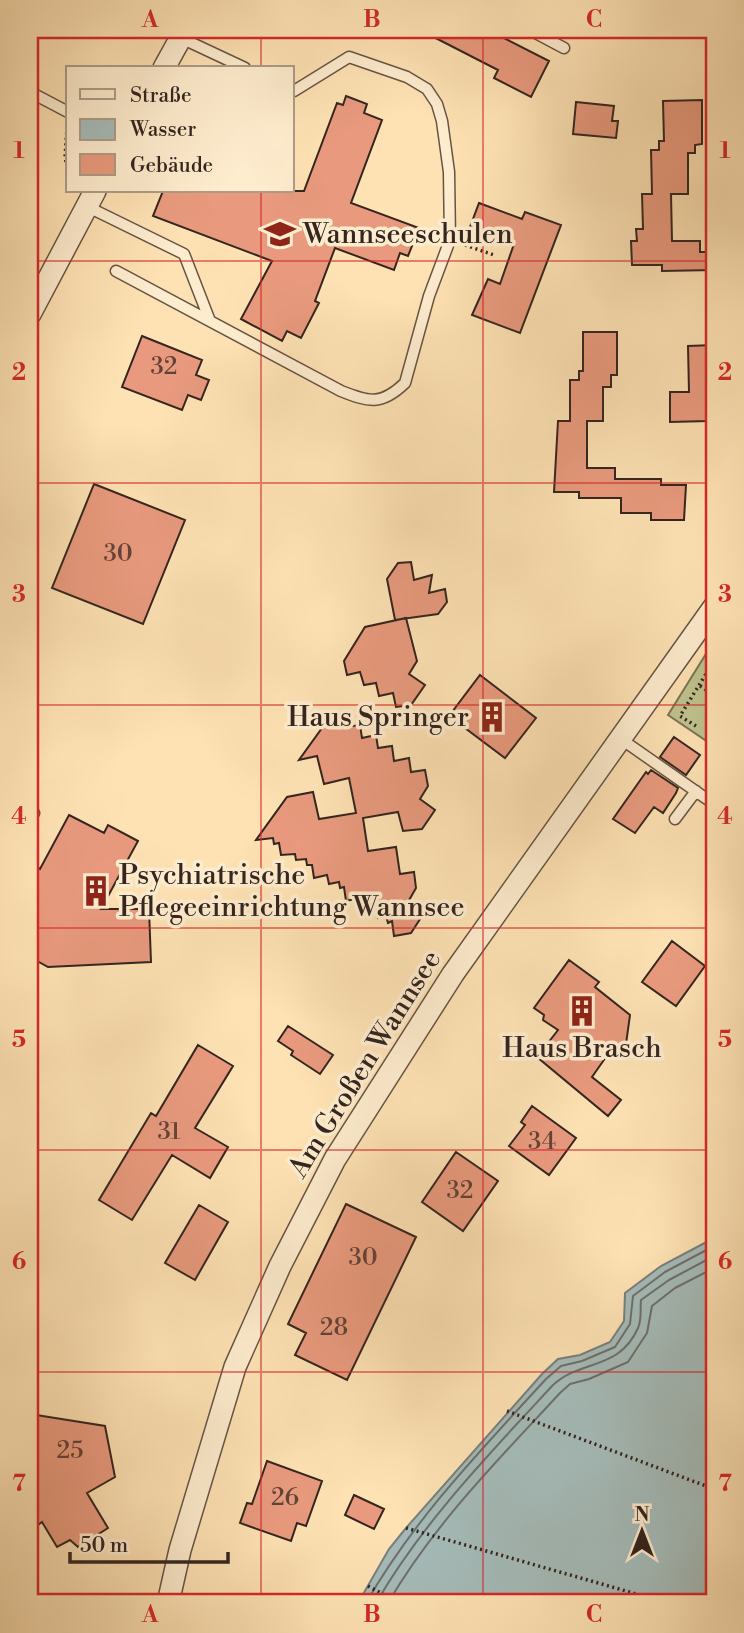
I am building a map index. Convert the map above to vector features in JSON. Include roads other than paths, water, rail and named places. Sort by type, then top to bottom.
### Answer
[{"type":"street","points":[[165,66],[183,34]]},
{"type":"street","points":[[30,314],[90,199]]},
{"type":"street","name":"Am Großen Wannsee","points":[[168,1603],[180,1550],[235,1367],[280,1266],[335,1158],[453,974],[711,617]]},
{"type":"lane","points":[[530,30],[564,48]]},
{"type":"lane","points":[[183,34],[241,66]]},
{"type":"lane","points":[[116,271],[341,391],[364,400],[381,400],[405,383],[429,296],[450,240],[449,172],[437,104],[427,89],[407,77],[349,57],[294,91]]},
{"type":"lane","points":[[30,92],[66,113]]},
{"type":"lane","points":[[90,199],[184,254],[210,321]]},
{"type":"lane","points":[[621,739],[714,804]]},
{"type":"lane","points":[[675,819],[696,791]]},
{"type":"water","points":[[714,1238],[714,1603],[358,1603],[389,1549],[542,1374],[558,1359],[580,1355],[610,1342],[624,1321],[625,1293],[661,1266]]},
{"type":"place","name":"Wannseeschulen","points":[[280,234]]},
{"type":"place","name":"Haus Springer","points":[[492,717]]},
{"type":"place","name":"Psychiatrische Pflegeeinrichtung Wannsee","points":[[96,891]]},
{"type":"place","name":"Haus Brasch","points":[[582,1011]]}]
